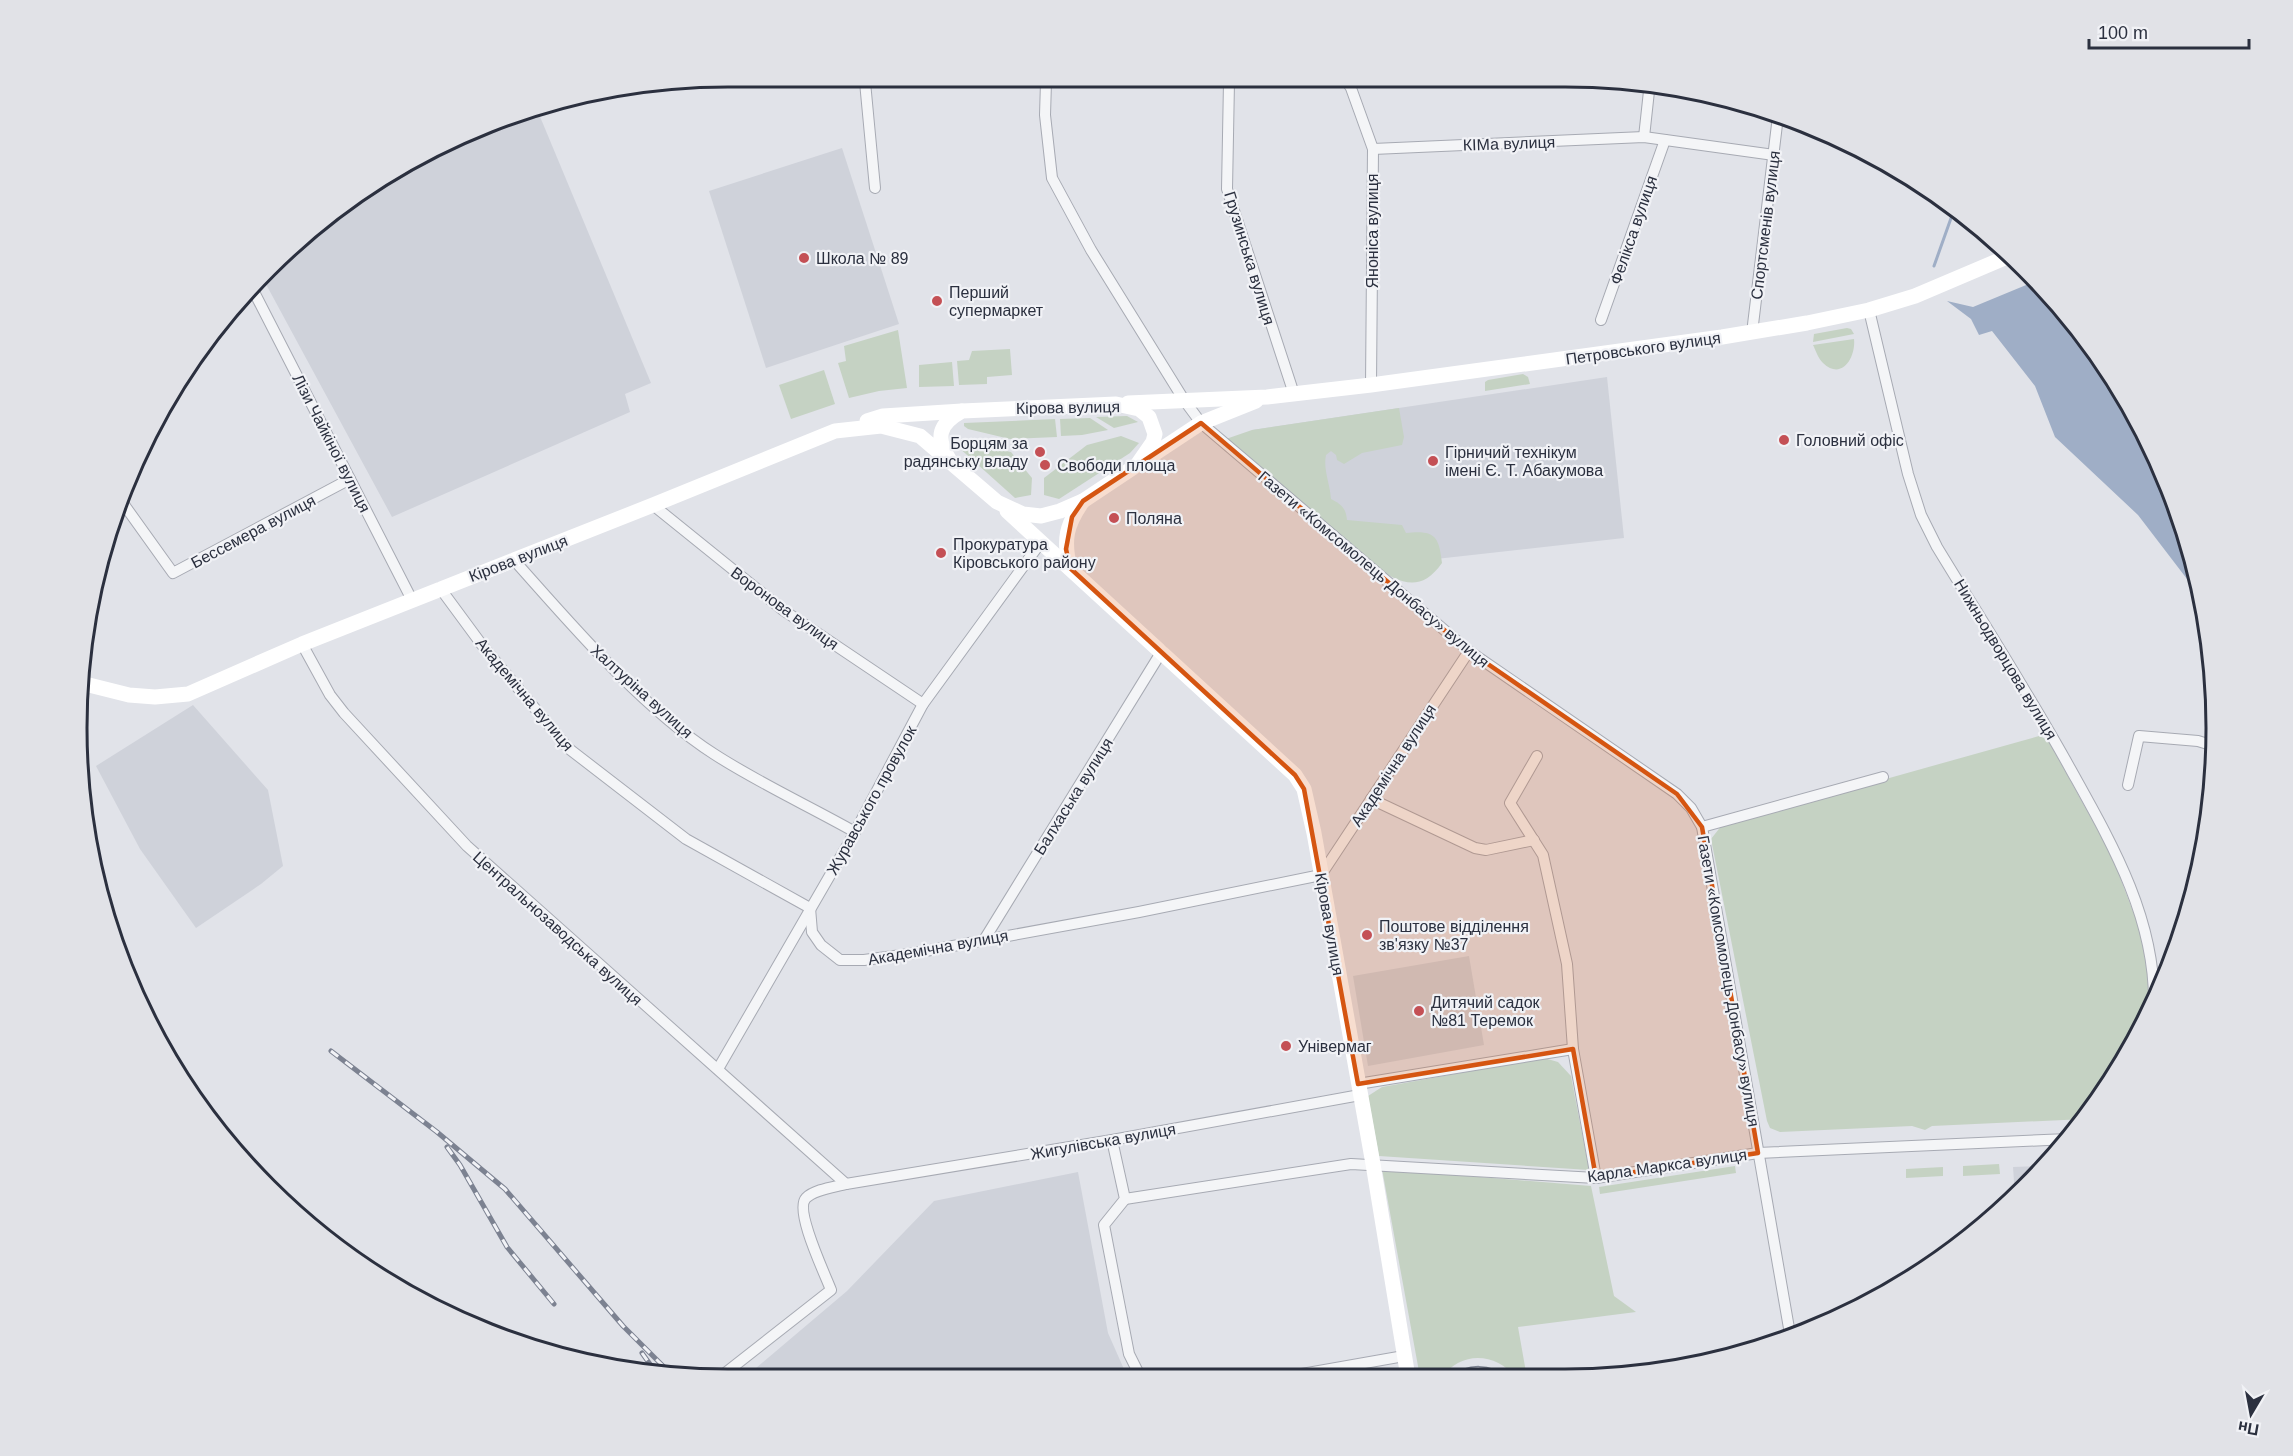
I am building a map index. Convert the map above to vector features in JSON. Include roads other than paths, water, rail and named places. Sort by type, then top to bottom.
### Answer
[{"type":"main road","name":"Петровського вулиця","points":[[1267,397],[1752,333],[1869,310],[1916,296],[2002,259]]},
{"type":"main road","points":[[1116,404],[1267,397]]},
{"type":"main road","points":[[1137,465],[1201,423],[1267,397]]},
{"type":"main road","name":"Кірова вулиця","points":[[88,685],[155,697],[188,694],[302,644],[440,588],[835,431],[883,417],[1116,404],[1139,409],[1149,417],[1153,424],[1155,434],[1153,442],[1137,465],[1083,501],[1041,516],[1023,514],[997,502]]},
{"type":"main road","points":[[949,459],[940,446],[941,432],[953,416],[962,411]]},
{"type":"main road","name":"Кірова вулиця","points":[[835,431],[881,426],[920,436],[949,459],[1162,651],[1300,781],[1314,833],[1373,1164],[1406,1369]]},
{"type":"main road","name":"Кірова вулиця","points":[[1070,568],[1066,549],[1067,530],[1072,517],[1083,501]]},
{"type":"street","points":[[865,87],[875,188]]},
{"type":"street","name":"Газети «Комсомолець Донбасу» вулиця","points":[[1047,87],[1045,115],[1052,178],[1091,250],[1184,400],[1201,423],[1468,651],[1677,794],[1691,808],[1702,827],[1789,1328]]},
{"type":"street","name":"Грузинська вулиця","points":[[1229,87],[1227,189],[1294,394]]},
{"type":"street","name":"Яноніса вулиця","points":[[1350,87],[1373,149],[1371,385]]},
{"type":"street","points":[[1644,137],[1649,92]]},
{"type":"street","name":"Спортсменів вулиця","points":[[1752,333],[1777,123]]},
{"type":"street","name":"КІМа вулиця","points":[[1373,149],[1644,137],[1774,155]]},
{"type":"street","name":"Фелікса вулиця","points":[[1601,320],[1665,140]]},
{"type":"street","name":"Лізи Чайкіної вулиця","points":[[255,296],[412,600]]},
{"type":"street","name":"Нижньодворцова вулиця","points":[[1869,310],[1908,474],[1921,515],[1937,547],[2049,730],[2114,847],[2143,918],[2159,969]]},
{"type":"street","name":"Бессемера вулиця","points":[[126,508],[173,573],[350,479]]},
{"type":"street","name":"Воронова вулиця","points":[[653,505],[783,610],[923,704]]},
{"type":"street","name":"Журавського провулок","points":[[718,1069],[855,831],[923,704],[1041,542]]},
{"type":"street","name":"Халтуріна вулиця","points":[[513,560],[584,639],[659,711],[714,753],[855,831]]},
{"type":"street","name":"Академічна вулиця","points":[[440,588],[482,645],[568,748],[686,839],[810,908],[812,932],[821,945],[840,960],[864,960],[1139,912],[1321,875],[1468,651]]},
{"type":"street","name":"Центральнозаводська вулиця","points":[[302,644],[330,695],[344,713],[467,846],[846,1184]]},
{"type":"street","name":"Балхаська вулиця","points":[[984,939],[1162,651]]},
{"type":"street","points":[[2128,785],[2139,736],[2206,743]]},
{"type":"street","points":[[1537,756],[1510,802],[1543,855],[1567,964],[1573,1048],[1596,1178]]},
{"type":"street","points":[[1702,827],[1883,777]]},
{"type":"street","points":[[1371,799],[1475,848],[1485,850],[1534,840]]},
{"type":"street","name":"Жигулівська вулиця","points":[[730,1369],[831,1290],[804,1221],[803,1204],[806,1198],[816,1192],[846,1184],[1112,1140],[1573,1048]]},
{"type":"street","points":[[1112,1140],[1125,1199],[1104,1225],[1129,1354],[1136,1369]]},
{"type":"street","name":"Карла Маркса вулиця","points":[[1125,1199],[1351,1164],[1596,1178],[1758,1153],[2056,1140]]},
{"type":"street","points":[[1330,1369],[1404,1356]]},
{"type":"water","points":[[2027,285],[2074,338],[2098,372],[2140,444],[2172,522],[2188,580],[2138,515],[2055,437],[2035,386],[1992,331],[1979,335],[1971,319],[1947,301],[1973,307]]},
{"type":"waterway","points":[[1934,266],[1952,217]]},
{"type":"tram line","points":[[1464,1369],[1472,1367],[1491,1369]]},
{"type":"railway","points":[[331,1051],[437,1132],[505,1189],[623,1326],[663,1366]]},
{"type":"railway","points":[[447,1147],[460,1165],[507,1247],[554,1304]]},
{"type":"railway","points":[[642,1353],[650,1365]]},
{"type":"place","name":"Школа № 89","points":[[804,258]]},
{"type":"place","name":"Перший супермаркет","points":[[937,301]]},
{"type":"place","name":"Головний офіс","points":[[1784,440]]},
{"type":"place","name":"Борцям за радянську владу","points":[[1040,452]]},
{"type":"place","name":"Гірничий технікум імені Є. Т. Абакумова","points":[[1433,461]]},
{"type":"place","name":"Свободи площа","points":[[1045,465]]},
{"type":"place","name":"Поляна","points":[[1114,518]]},
{"type":"place","name":"Прокуратура Кіровського району","points":[[941,553]]},
{"type":"place","name":"Поштове відділення зв'язку №37","points":[[1367,935]]},
{"type":"place","name":"Дитячий садок №81 Теремок","points":[[1419,1011]]},
{"type":"place","name":"Універмаг","points":[[1286,1046]]}]
